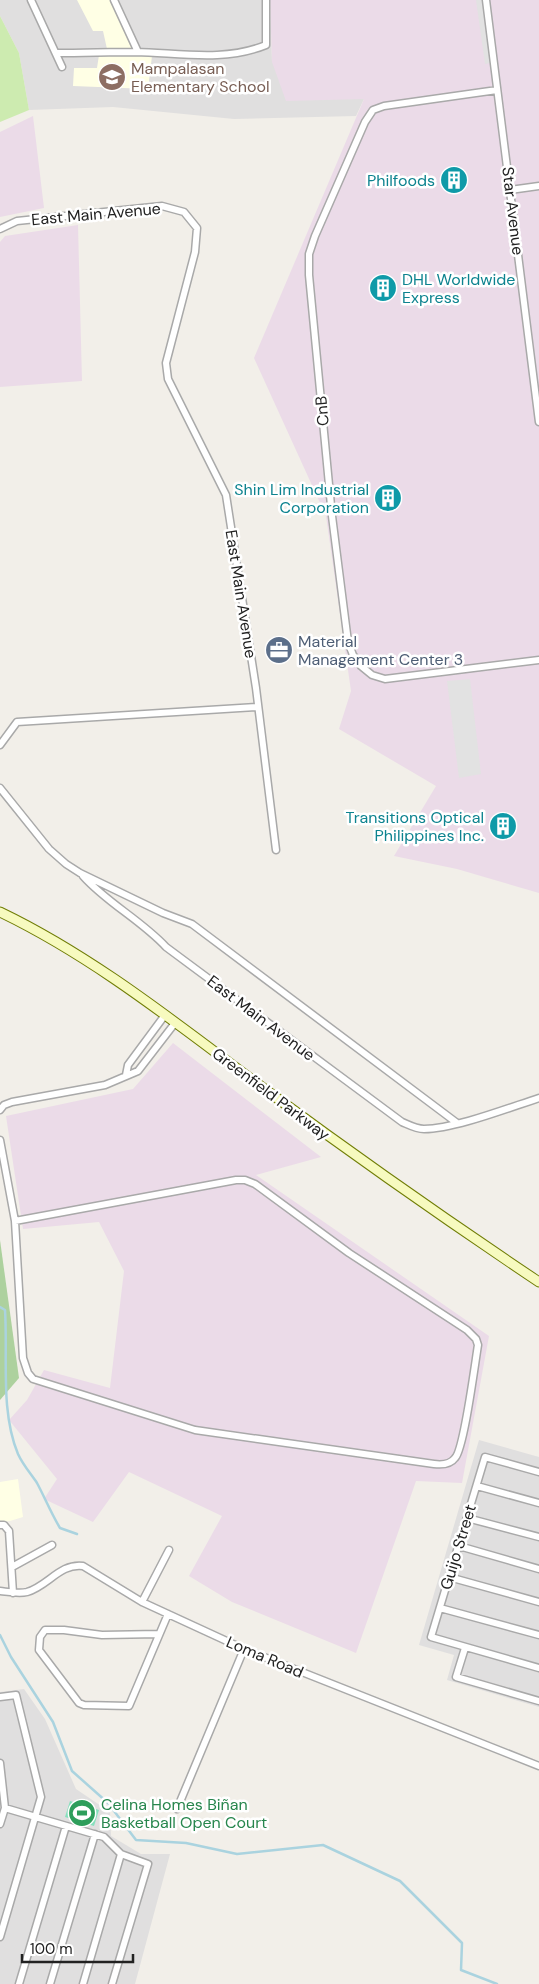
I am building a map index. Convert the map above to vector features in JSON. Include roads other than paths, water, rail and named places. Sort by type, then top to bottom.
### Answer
[{"type":"main road","name":"Greenfield Parkway","points":[[0,912],[71,951],[129,989],[356,1157],[539,1282]]},
{"type":"street","points":[[31,0],[62,67]]},
{"type":"street","points":[[114,0],[138,52]]},
{"type":"street","points":[[56,53],[138,52],[207,56],[233,54],[266,45],[266,0]]},
{"type":"street","name":"Star Avenue","points":[[486,0],[539,422]]},
{"type":"street","name":"CnB","points":[[497,90],[384,106],[373,110],[361,131],[317,231],[310,254],[309,275],[332,516],[348,642],[355,659],[368,672],[385,679],[539,660]]},
{"type":"street","points":[[510,190],[539,186]]},
{"type":"street","name":"East Main Avenue","points":[[0,229],[17,221],[162,206],[184,212],[197,228],[195,252],[166,363],[168,379],[226,495],[276,850]]},
{"type":"street","points":[[0,745],[17,722],[257,707]]},
{"type":"street","name":"East Main Avenue","points":[[0,788],[49,849],[66,864],[80,873],[163,913],[192,924],[457,1123]]},
{"type":"street","name":"East Main Avenue","points":[[80,873],[92,886],[153,933],[166,947],[391,1116],[402,1122],[418,1128],[432,1128],[457,1123],[539,1098]]},
{"type":"street","points":[[126,1075],[128,1065],[165,1015]]},
{"type":"street","points":[[0,1110],[4,1105],[12,1102],[105,1085],[138,1071],[175,1022]]},
{"type":"street","points":[[0,1140],[15,1220],[22,1351],[26,1370],[34,1379],[202,1432],[434,1464],[449,1463],[457,1456],[462,1444],[473,1377],[478,1345],[476,1339],[467,1330],[343,1249],[255,1184],[245,1180],[236,1180],[15,1220]]},
{"type":"street","name":"Guijo Street","points":[[465,1648],[431,1638],[485,1458],[539,1472]]},
{"type":"street","points":[[476,1486],[539,1503]]},
{"type":"street","points":[[467,1518],[539,1536]]},
{"type":"street","points":[[0,1525],[4,1525],[8,1531],[14,1593]]},
{"type":"street","points":[[12,1567],[52,1545]]},
{"type":"street","points":[[459,1546],[539,1568]]},
{"type":"street","points":[[142,1602],[169,1550]]},
{"type":"street","name":"Loma Road","points":[[0,1591],[27,1592],[61,1570],[75,1565],[83,1566],[142,1602],[244,1649],[539,1766]]},
{"type":"street","points":[[449,1577],[539,1602]]},
{"type":"street","points":[[440,1608],[539,1635]]},
{"type":"street","points":[[159,1634],[102,1635],[64,1630],[45,1630],[40,1637],[39,1650],[79,1702],[84,1705],[129,1706],[168,1614]]},
{"type":"street","points":[[539,1668],[465,1648],[456,1677],[539,1701]]},
{"type":"street","points":[[177,1809],[244,1649]]},
{"type":"street","points":[[0,1697],[16,1695],[41,1797],[0,1937]]},
{"type":"street","points":[[0,1764],[2,1796],[5,1808],[0,1824]]},
{"type":"street","points":[[5,1808],[104,1837],[122,1854],[148,1864],[112,1984]]},
{"type":"street","points":[[19,1984],[66,1826]]},
{"type":"street","points":[[50,1984],[95,1834]]},
{"type":"street","points":[[83,1984],[122,1854]]},
{"type":"waterway","points":[[0,1307],[5,1310],[7,1402],[12,1437],[18,1454],[37,1483],[60,1528],[77,1534]]},
{"type":"waterway","points":[[0,1635],[11,1657],[53,1722],[72,1771],[108,1803],[136,1840],[186,1843],[237,1854],[323,1845],[400,1881],[462,1943],[461,1970],[497,1984]]},
{"type":"place","name":"Mampalasan Elementary School","points":[[112,77]]},
{"type":"place","name":"Philfoods","points":[[454,180]]},
{"type":"place","name":"DHL Worldwide Express","points":[[383,288]]},
{"type":"place","name":"Shin Lim Industrial Corporation","points":[[388,498]]},
{"type":"place","name":"Material Management Center 3","points":[[279,650]]},
{"type":"place","name":"Transitions Optical Philippines Inc.","points":[[503,826]]},
{"type":"place","name":"Celina Homes Biñan Basketball Open Court","points":[[82,1813]]}]
